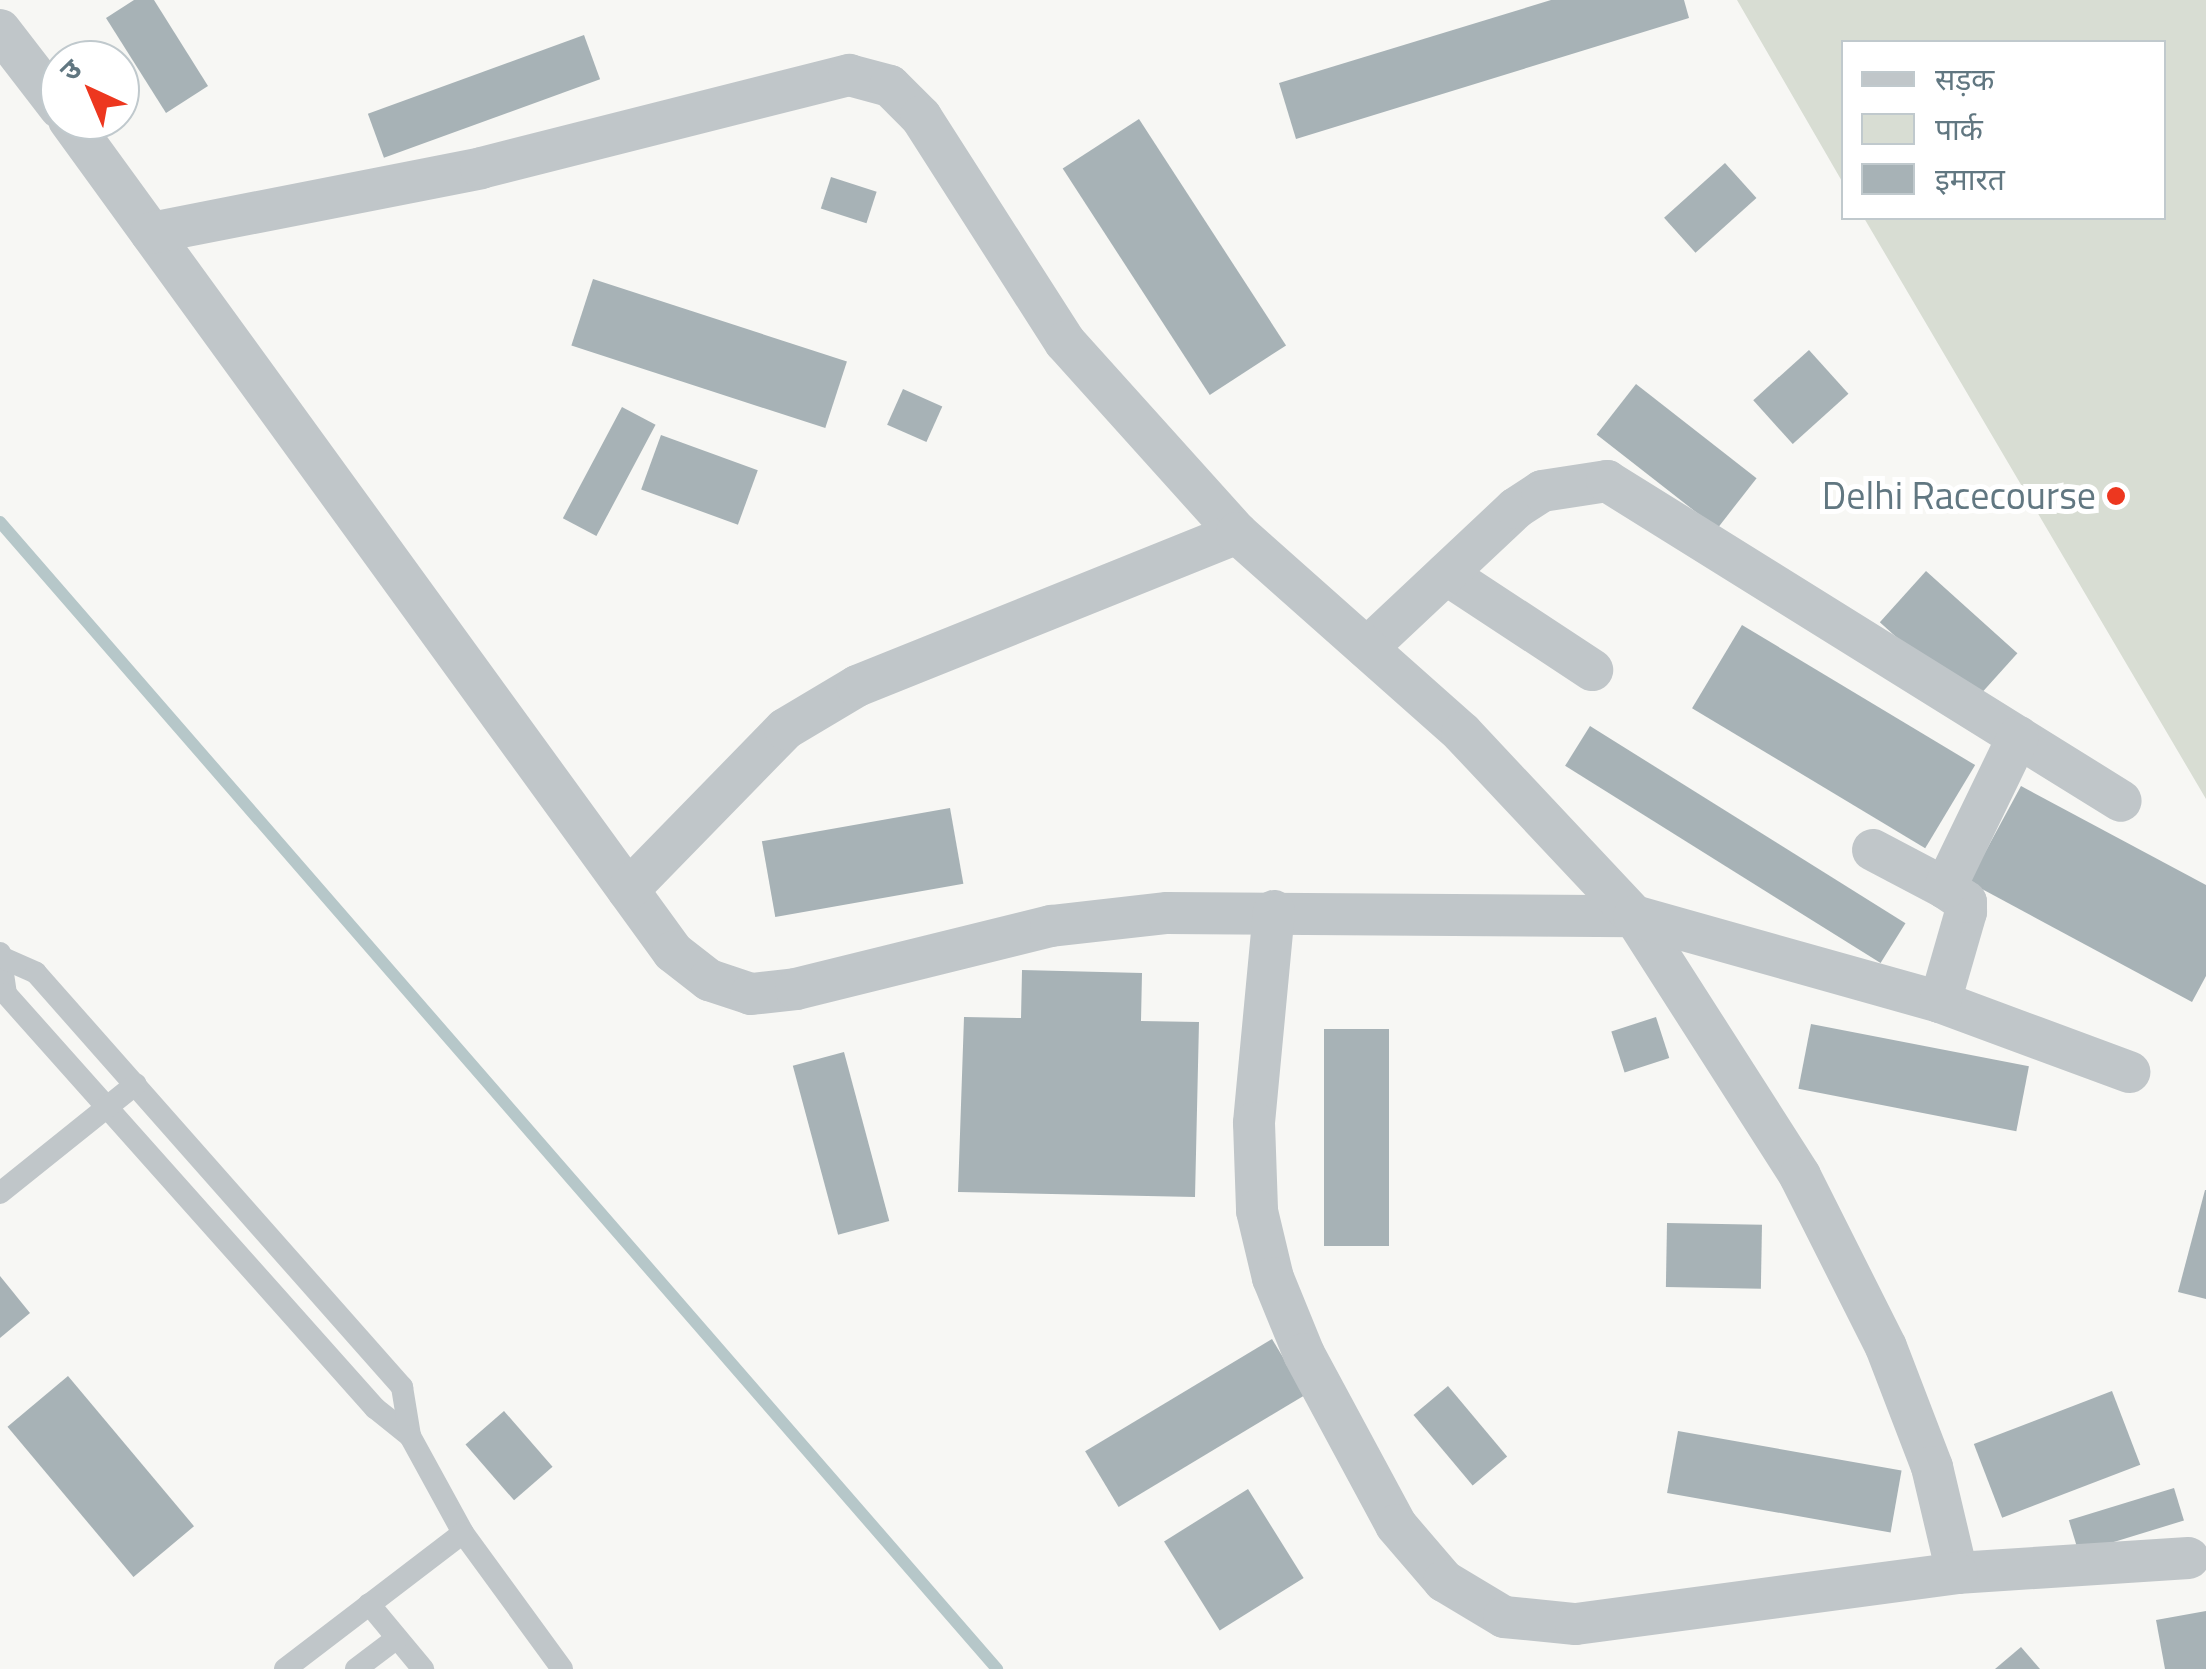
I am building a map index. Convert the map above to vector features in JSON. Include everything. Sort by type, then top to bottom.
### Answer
[{"type":"street","points":[[0,30],[40,82]]},
{"type":"street","points":[[150,234],[481,168],[849,75],[890,86],[921,118],[1065,342],[1237,533],[1476,746],[1634,916],[1800,1176],[1886,1348],[1932,1468],[1957,1573]]},
{"type":"street","points":[[82,140],[673,952],[710,980],[751,994],[796,989],[1052,926],[1167,912],[1634,916],[1940,1002],[2129,1072]]},
{"type":"street","points":[[1367,648],[1542,490],[1607,481],[2120,801]]},
{"type":"street","points":[[628,890],[773,740],[857,686],[1237,533]]},
{"type":"street","points":[[1446,574],[1592,670]]},
{"type":"street","points":[[1946,888],[2018,736]]},
{"type":"street","points":[[1872,850],[1966,902],[1940,1002]]},
{"type":"street","points":[[1274,910],[1254,1123],[1257,1211],[1274,1278],[1304,1354],[1396,1524],[1444,1581],[1504,1617],[1576,1624],[1957,1573],[2190,1558]]},
{"type":"lane","points":[[2,956],[36,973],[402,1386],[410,1436],[463,1533],[562,1669]]},
{"type":"lane","points":[[2,956],[6,994],[375,1408],[410,1436]]},
{"type":"lane","points":[[0,1193],[136,1084]]},
{"type":"lane","points":[[285,1669],[463,1533]]},
{"type":"lane","points":[[369,1604],[423,1669]]},
{"type":"lane","points":[[356,1669],[397,1638]]},
{"type":"green space","name":"Delhi Racecourse","points":[[1737,0],[2206,0],[2206,799],[1865,220],[2166,220],[2166,40],[1841,40],[1841,180]]},
{"type":"building","points":[[134,0],[154,0],[208,86],[166,113],[140,72],[140,40],[120,40],[106,18]]},
{"type":"building","points":[[1551,0],[1684,0],[1689,18],[1296,139],[1279,83]]},
{"type":"building","points":[[584,35],[600,79],[384,158],[368,114]]},
{"type":"building","points":[[1139,119],[1286,345],[1210,395],[1063,169]]},
{"type":"building","points":[[1725,163],[1756,198],[1696,253],[1664,218]]},
{"type":"building","points":[[831,177],[877,192],[866,223],[821,208]]},
{"type":"building","points":[[593,279],[847,362],[825,428],[571,346]]},
{"type":"building","points":[[1809,350],[1848,394],[1793,444],[1753,400]]},
{"type":"building","points":[[1636,384],[1757,478],[1717,529],[1597,434]]},
{"type":"building","points":[[903,389],[942,406],[926,442],[887,425]]},
{"type":"building","points":[[622,407],[656,425],[596,536],[563,518]]},
{"type":"building","points":[[661,435],[758,470],[738,525],[641,490]]},
{"type":"building","points":[[1926,571],[2017,653],[1971,705],[1880,622]]},
{"type":"building","points":[[1742,625],[1975,765],[1925,848],[1692,708]]},
{"type":"building","points":[[1590,726],[1905,923],[1881,963],[1565,766]]},
{"type":"building","points":[[2021,786],[2206,885],[2206,976],[2192,1002],[1969,882]]},
{"type":"building","points":[[950,808],[963,884],[775,917],[762,841]]},
{"type":"building","points":[[1022,970],[1142,973],[1141,1021],[1199,1022],[1195,1197],[958,1192],[964,1017],[1021,1018]]},
{"type":"building","points":[[1656,1017],[1669,1058],[1625,1072],[1611,1032]]},
{"type":"building","points":[[1811,1024],[2029,1066],[2016,1131],[1798,1089]]},
{"type":"building","points":[[1324,1029],[1389,1029],[1389,1246],[1324,1246]]},
{"type":"building","points":[[844,1052],[889,1221],[838,1235],[793,1066]]},
{"type":"building","points":[[2206,1190],[2206,1299],[2178,1292]]},
{"type":"building","points":[[1667,1223],[1762,1225],[1761,1289],[1666,1287]]},
{"type":"building","points":[[0,1276],[30,1313],[0,1338]]},
{"type":"building","points":[[1272,1339],[1305,1395],[1119,1507],[1085,1451]]},
{"type":"building","points":[[68,1376],[194,1526],[133,1577],[7,1427]]},
{"type":"building","points":[[1448,1386],[1507,1456],[1473,1485],[1414,1415]]},
{"type":"building","points":[[2112,1391],[2140,1465],[2002,1518],[1974,1444]]},
{"type":"building","points":[[504,1411],[553,1467],[514,1500],[466,1444]]},
{"type":"building","points":[[1678,1431],[1902,1470],[1891,1532],[1667,1493]]},
{"type":"building","points":[[2174,1488],[2184,1521],[2079,1553],[2069,1520]]},
{"type":"building","points":[[1248,1489],[1304,1578],[1220,1631],[1164,1541]]},
{"type":"building","points":[[2206,1611],[2206,1669],[2165,1669],[2156,1620]]},
{"type":"building","points":[[2021,1647],[2040,1669],[1995,1669]]},
{"type":"waterway","points":[[0,522],[997,1669]]},
{"type":"place","name":"Delhi Racecourse","points":[[2116,496]]}]
